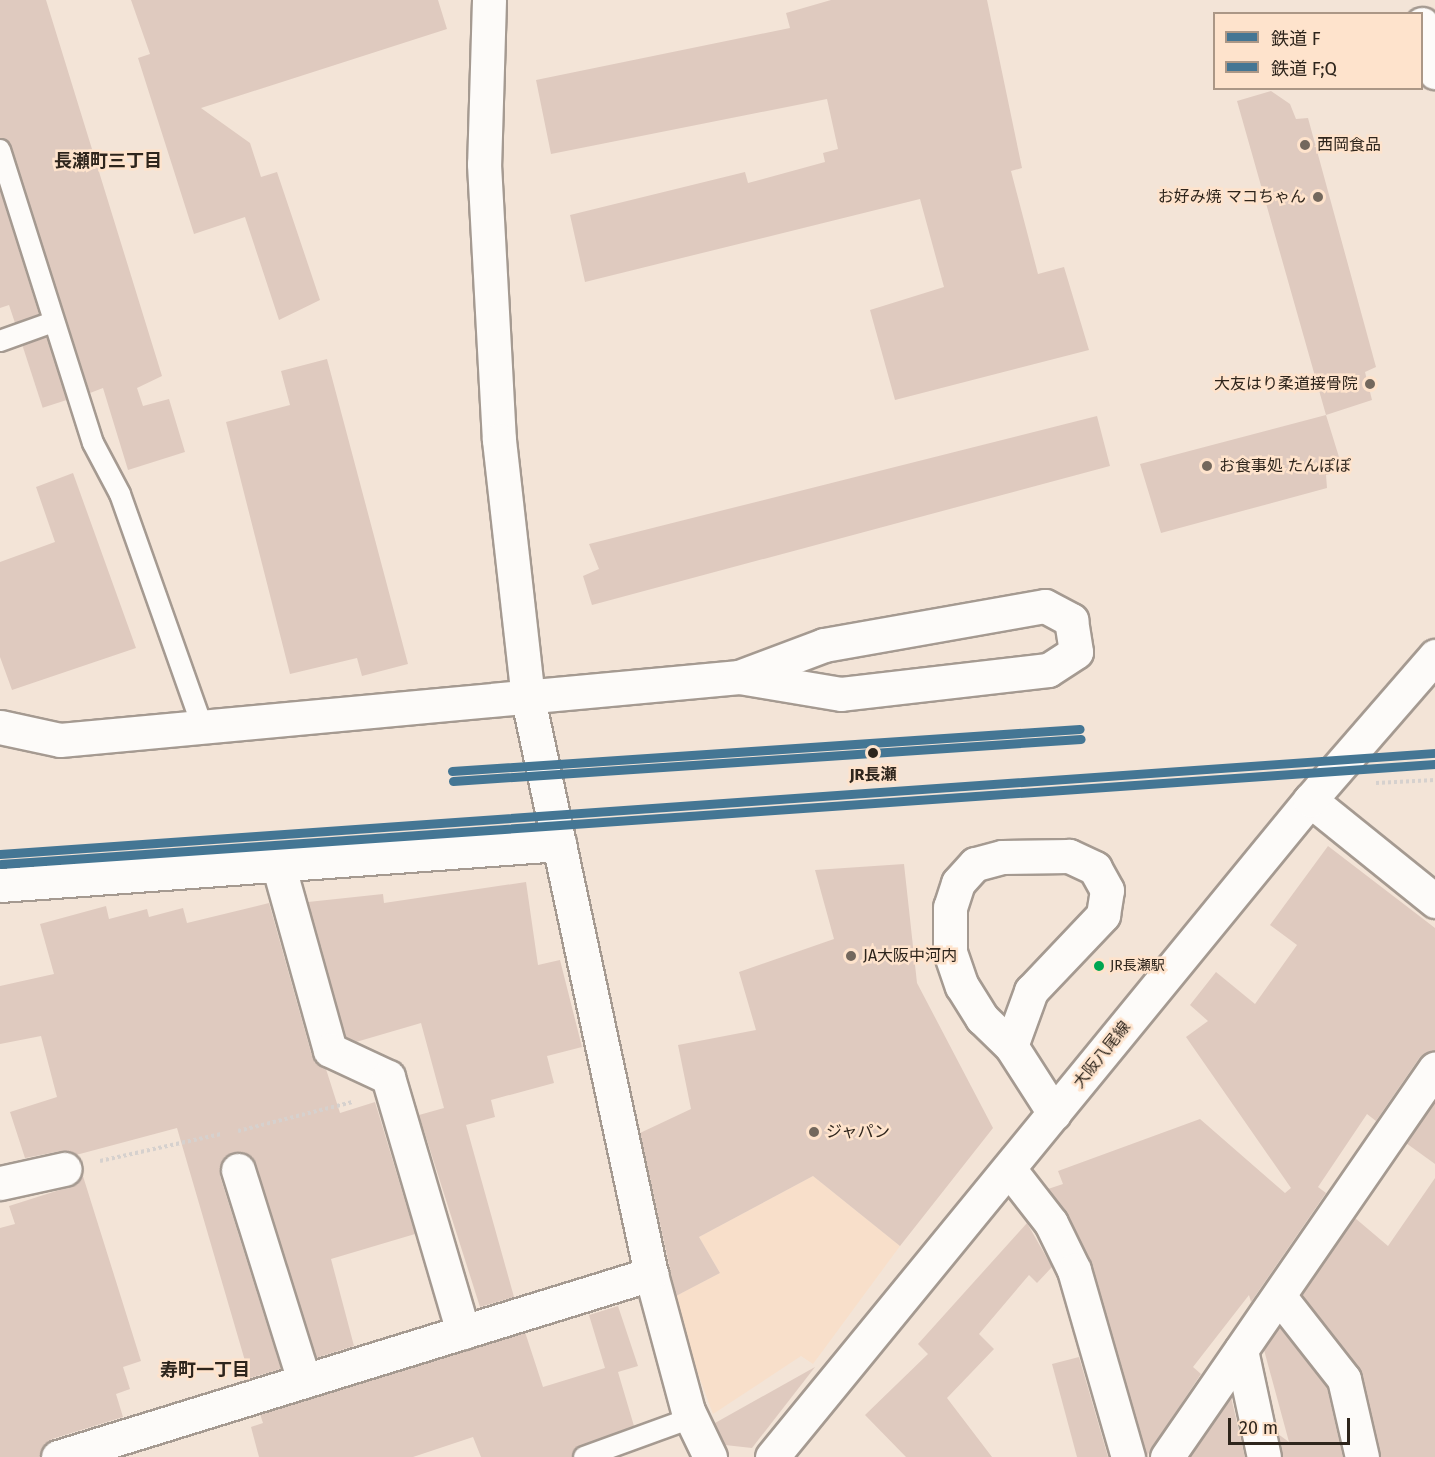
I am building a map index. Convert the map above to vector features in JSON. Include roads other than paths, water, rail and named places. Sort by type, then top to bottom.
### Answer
[{"type":"street","points":[[489,0],[484,164],[499,440],[528,699],[651,1274],[691,1418],[710,1457]]},
{"type":"street","points":[[1423,28],[1435,72]]},
{"type":"street","points":[[0,727],[60,740],[202,725],[528,699],[739,677],[824,645],[1045,606],[1071,620],[1076,652],[1048,670],[841,694],[739,677]]},
{"type":"street","name":"大阪八尾線","points":[[772,1457],[1310,800],[1423,683],[1435,656]]},
{"type":"street","points":[[1310,800],[1435,901]]},
{"type":"street","points":[[0,885],[560,844]]},
{"type":"street","points":[[1011,1046],[1031,991],[1103,915],[1107,890],[1095,868],[1069,856],[1002,857],[975,864],[958,883],[950,907],[950,952],[962,986],[982,1018],[1011,1046],[1054,1113]]},
{"type":"street","points":[[278,864],[330,1050],[388,1077],[463,1332]]},
{"type":"street","points":[[1167,1457],[1435,1068]]},
{"type":"street","points":[[0,1183],[64,1169]]},
{"type":"street","points":[[1010,1169],[1051,1223],[1074,1270],[1128,1457]]},
{"type":"street","points":[[238,1170],[304,1381]]},
{"type":"street","points":[[58,1457],[651,1274]]},
{"type":"street","points":[[1279,1296],[1344,1379],[1362,1457]]},
{"type":"street","points":[[1241,1350],[1264,1457]]},
{"type":"lane","points":[[0,150],[93,443],[120,494],[202,725]]},
{"type":"lane","points":[[0,341],[53,322]]},
{"type":"lane","points":[[584,1457],[691,1418]]},
{"type":"rail line","name":"F","points":[[452,771],[1080,729]]},
{"type":"rail line","name":"F;Q","points":[[453,781],[1081,739]]},
{"type":"rail line","name":"F","points":[[0,854],[1435,753]]},
{"type":"rail line","name":"F;Q","points":[[1,864],[1435,764]]},
{"type":"place","name":"西岡食品","points":[[1305,145]]},
{"type":"place","name":"お好み焼 マコちゃん","points":[[1318,197]]},
{"type":"place","name":"大友はり柔道接骨院","points":[[1370,384]]},
{"type":"place","name":"お食事処 たんぽぽ","points":[[1207,466]]},
{"type":"place","name":"JR長瀬","points":[[873,753]]},
{"type":"place","name":"JA大阪中河内","points":[[851,956]]},
{"type":"place","name":"JR長瀬駅","points":[[1099,966]]},
{"type":"place","name":"ジャパン","points":[[814,1132]]},
{"type":"district","name":"長瀬町三丁目","points":[[108,161]]},
{"type":"district","name":"寿町一丁目","points":[[205,1370]]}]
